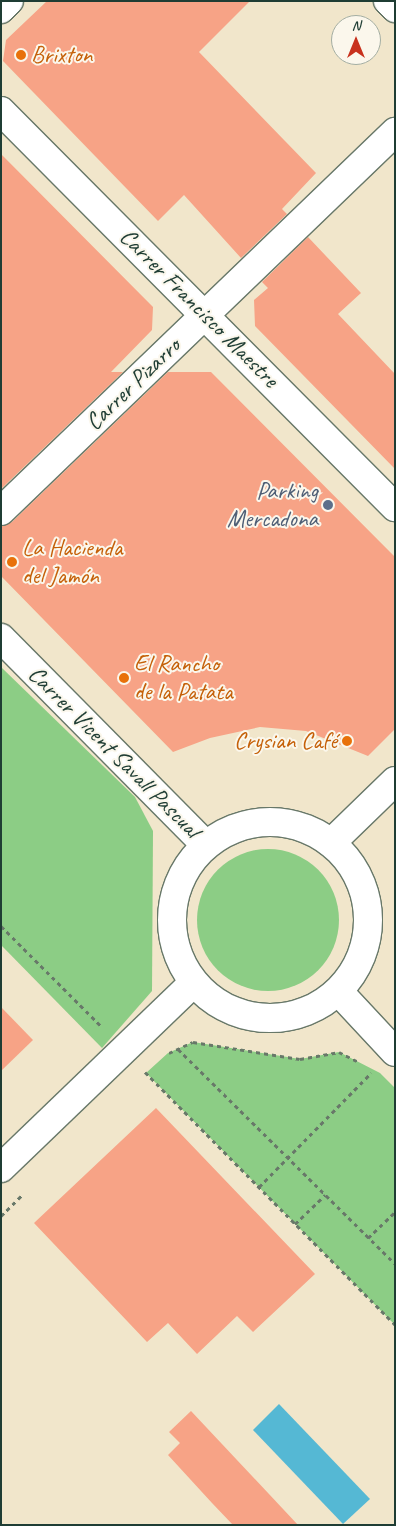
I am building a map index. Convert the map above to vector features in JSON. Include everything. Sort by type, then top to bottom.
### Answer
[{"type":"street","points":[[1,9],[9,1]]},
{"type":"street","points":[[388,1],[395,8]]},
{"type":"street","name":"Carrer Francisco Maestre","points":[[1,111],[207,313],[395,507]]},
{"type":"street","name":"Carrer Pizarro","points":[[1,511],[395,132]]},
{"type":"street","name":"Carrer Vicent Savall Pascual","points":[[1,638],[206,845]]},
{"type":"street","points":[[331,843],[395,781]]},
{"type":"street","points":[[272,821],[309,829],[331,843],[353,867],[364,891],[369,928],[358,965],[338,992],[298,1015],[247,1017],[220,1006],[193,983],[179,962],[170,927],[176,886],[206,845],[242,825],[272,821]]},
{"type":"street","points":[[1,1168],[123,1048],[193,983]]},
{"type":"street","points":[[338,992],[387,1062]]},
{"type":"path","points":[[1,926],[395,1325]]},
{"type":"path","points":[[168,1053],[193,1042],[300,1059],[339,1052],[387,1062]]},
{"type":"path","points":[[178,1049],[395,1264]]},
{"type":"path","points":[[259,1187],[372,1073]]},
{"type":"path","points":[[295,1224],[325,1195]]},
{"type":"path","points":[[368,1238],[395,1212]]},
{"type":"green space","points":[[1,667],[135,797],[153,831],[152,991],[102,1048],[1,945]]},
{"type":"green space","points":[[268,849],[282,850],[295,855],[307,861],[318,870],[327,881],[333,893],[338,906],[338,934],[333,947],[327,959],[318,970],[307,979],[295,985],[282,990],[268,991],[254,990],[241,985],[229,979],[218,970],[209,959],[203,947],[198,934],[197,920],[198,906],[203,893],[209,881],[218,870],[229,861],[241,855],[254,850]]},
{"type":"green space","points":[[193,1042],[300,1059],[339,1052],[380,1073],[395,1088],[395,1325],[146,1073],[168,1053]]},
{"type":"water","points":[[279,1404],[370,1499],[343,1524],[253,1430]]},
{"type":"building","points":[[47,1],[250,1],[199,52],[316,173],[282,209],[287,214],[241,258],[184,195],[158,221],[3,61],[6,40]]},
{"type":"building","points":[[1,154],[153,307],[152,330],[111,372],[123,372],[1,489]]},
{"type":"building","points":[[308,237],[361,293],[338,314],[395,374],[395,469],[255,326],[254,300],[268,288],[262,282]]},
{"type":"building","points":[[168,372],[211,372],[395,557],[395,729],[368,756],[306,731],[260,727],[210,738],[173,752],[1,576],[1,526],[12,522]]},
{"type":"building","points":[[1,1007],[33,1040],[1,1071]]},
{"type":"building","points":[[156,1108],[315,1274],[253,1332],[237,1316],[197,1354],[168,1323],[147,1342],[34,1223]]},
{"type":"building","points":[[191,1411],[298,1525],[233,1525],[212,1503],[168,1455],[180,1443],[169,1432]]},
{"type":"place","name":"Brixton","points":[[21,55]]},
{"type":"place","name":"Parking Mercadona","points":[[328,505]]},
{"type":"place","name":"La Hacienda del Jamón","points":[[12,562]]},
{"type":"place","name":"El Rancho de la Patata","points":[[124,678]]},
{"type":"place","name":"Crysian Café","points":[[347,741]]}]
